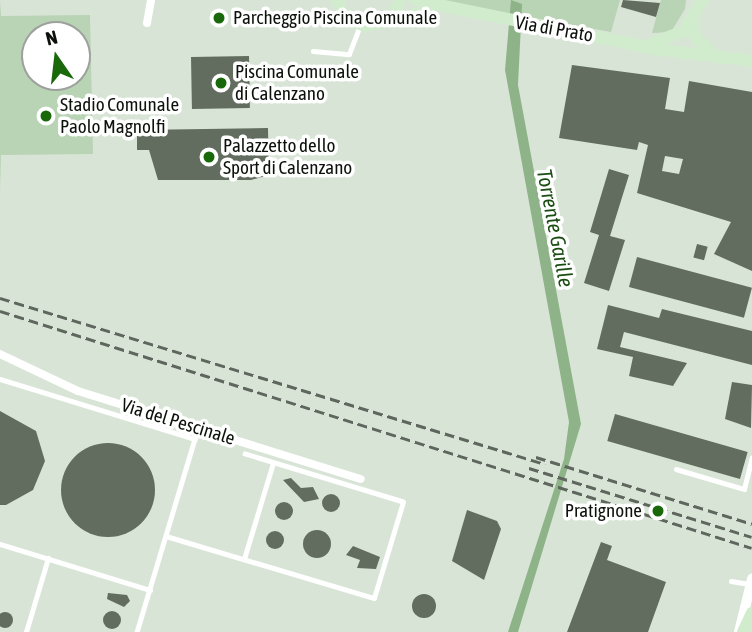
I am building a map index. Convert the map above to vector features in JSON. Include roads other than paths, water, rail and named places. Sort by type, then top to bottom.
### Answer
[{"type":"main road","points":[[392,17],[400,0]]},
{"type":"main road","name":"Via di Prato","points":[[415,0],[485,17],[752,61]]},
{"type":"main road","points":[[335,2],[360,26]]},
{"type":"main road","name":"Via di Prato","points":[[623,41],[661,43],[695,7]]},
{"type":"main road","name":"Via di Prato","points":[[695,7],[695,38],[718,55]]},
{"type":"main road","name":"Via di Prato","points":[[360,26],[392,17],[444,9]]},
{"type":"main road","points":[[741,632],[752,613]]},
{"type":"street","points":[[147,23],[151,0]]},
{"type":"street","name":"Via del Pescinale","points":[[0,354],[78,391],[361,479]]},
{"type":"street","points":[[741,632],[751,582]]},
{"type":"lane","points":[[313,51],[349,54],[360,26]]},
{"type":"lane","points":[[0,380],[195,439],[137,632]]},
{"type":"lane","points":[[166,536],[374,598],[403,502],[245,454]]},
{"type":"lane","points":[[676,469],[744,489],[752,458]]},
{"type":"lane","points":[[244,559],[273,463]]},
{"type":"lane","points":[[0,544],[150,590]]},
{"type":"lane","points":[[26,632],[48,558]]},
{"type":"lane","points":[[731,581],[751,582]]},
{"type":"railway","points":[[0,298],[545,464]]},
{"type":"railway","points":[[0,311],[752,548]]},
{"type":"railway","points":[[536,457],[752,524]]},
{"type":"railway","points":[[529,468],[752,537]]},
{"type":"place","name":"Parcheggio Piscina Comunale","points":[[219,18]]},
{"type":"place","name":"Piscina Comunale di Calenzano","points":[[221,83]]},
{"type":"place","name":"Stadio Comunale Paolo Magnolfi","points":[[46,116]]},
{"type":"place","name":"Palazzetto dello Sport di Calenzano","points":[[209,157]]},
{"type":"place","name":"Pratignone","points":[[658,511]]},
{"type":"water label","name":"Torrente Garille","points":[[556,228]]}]
